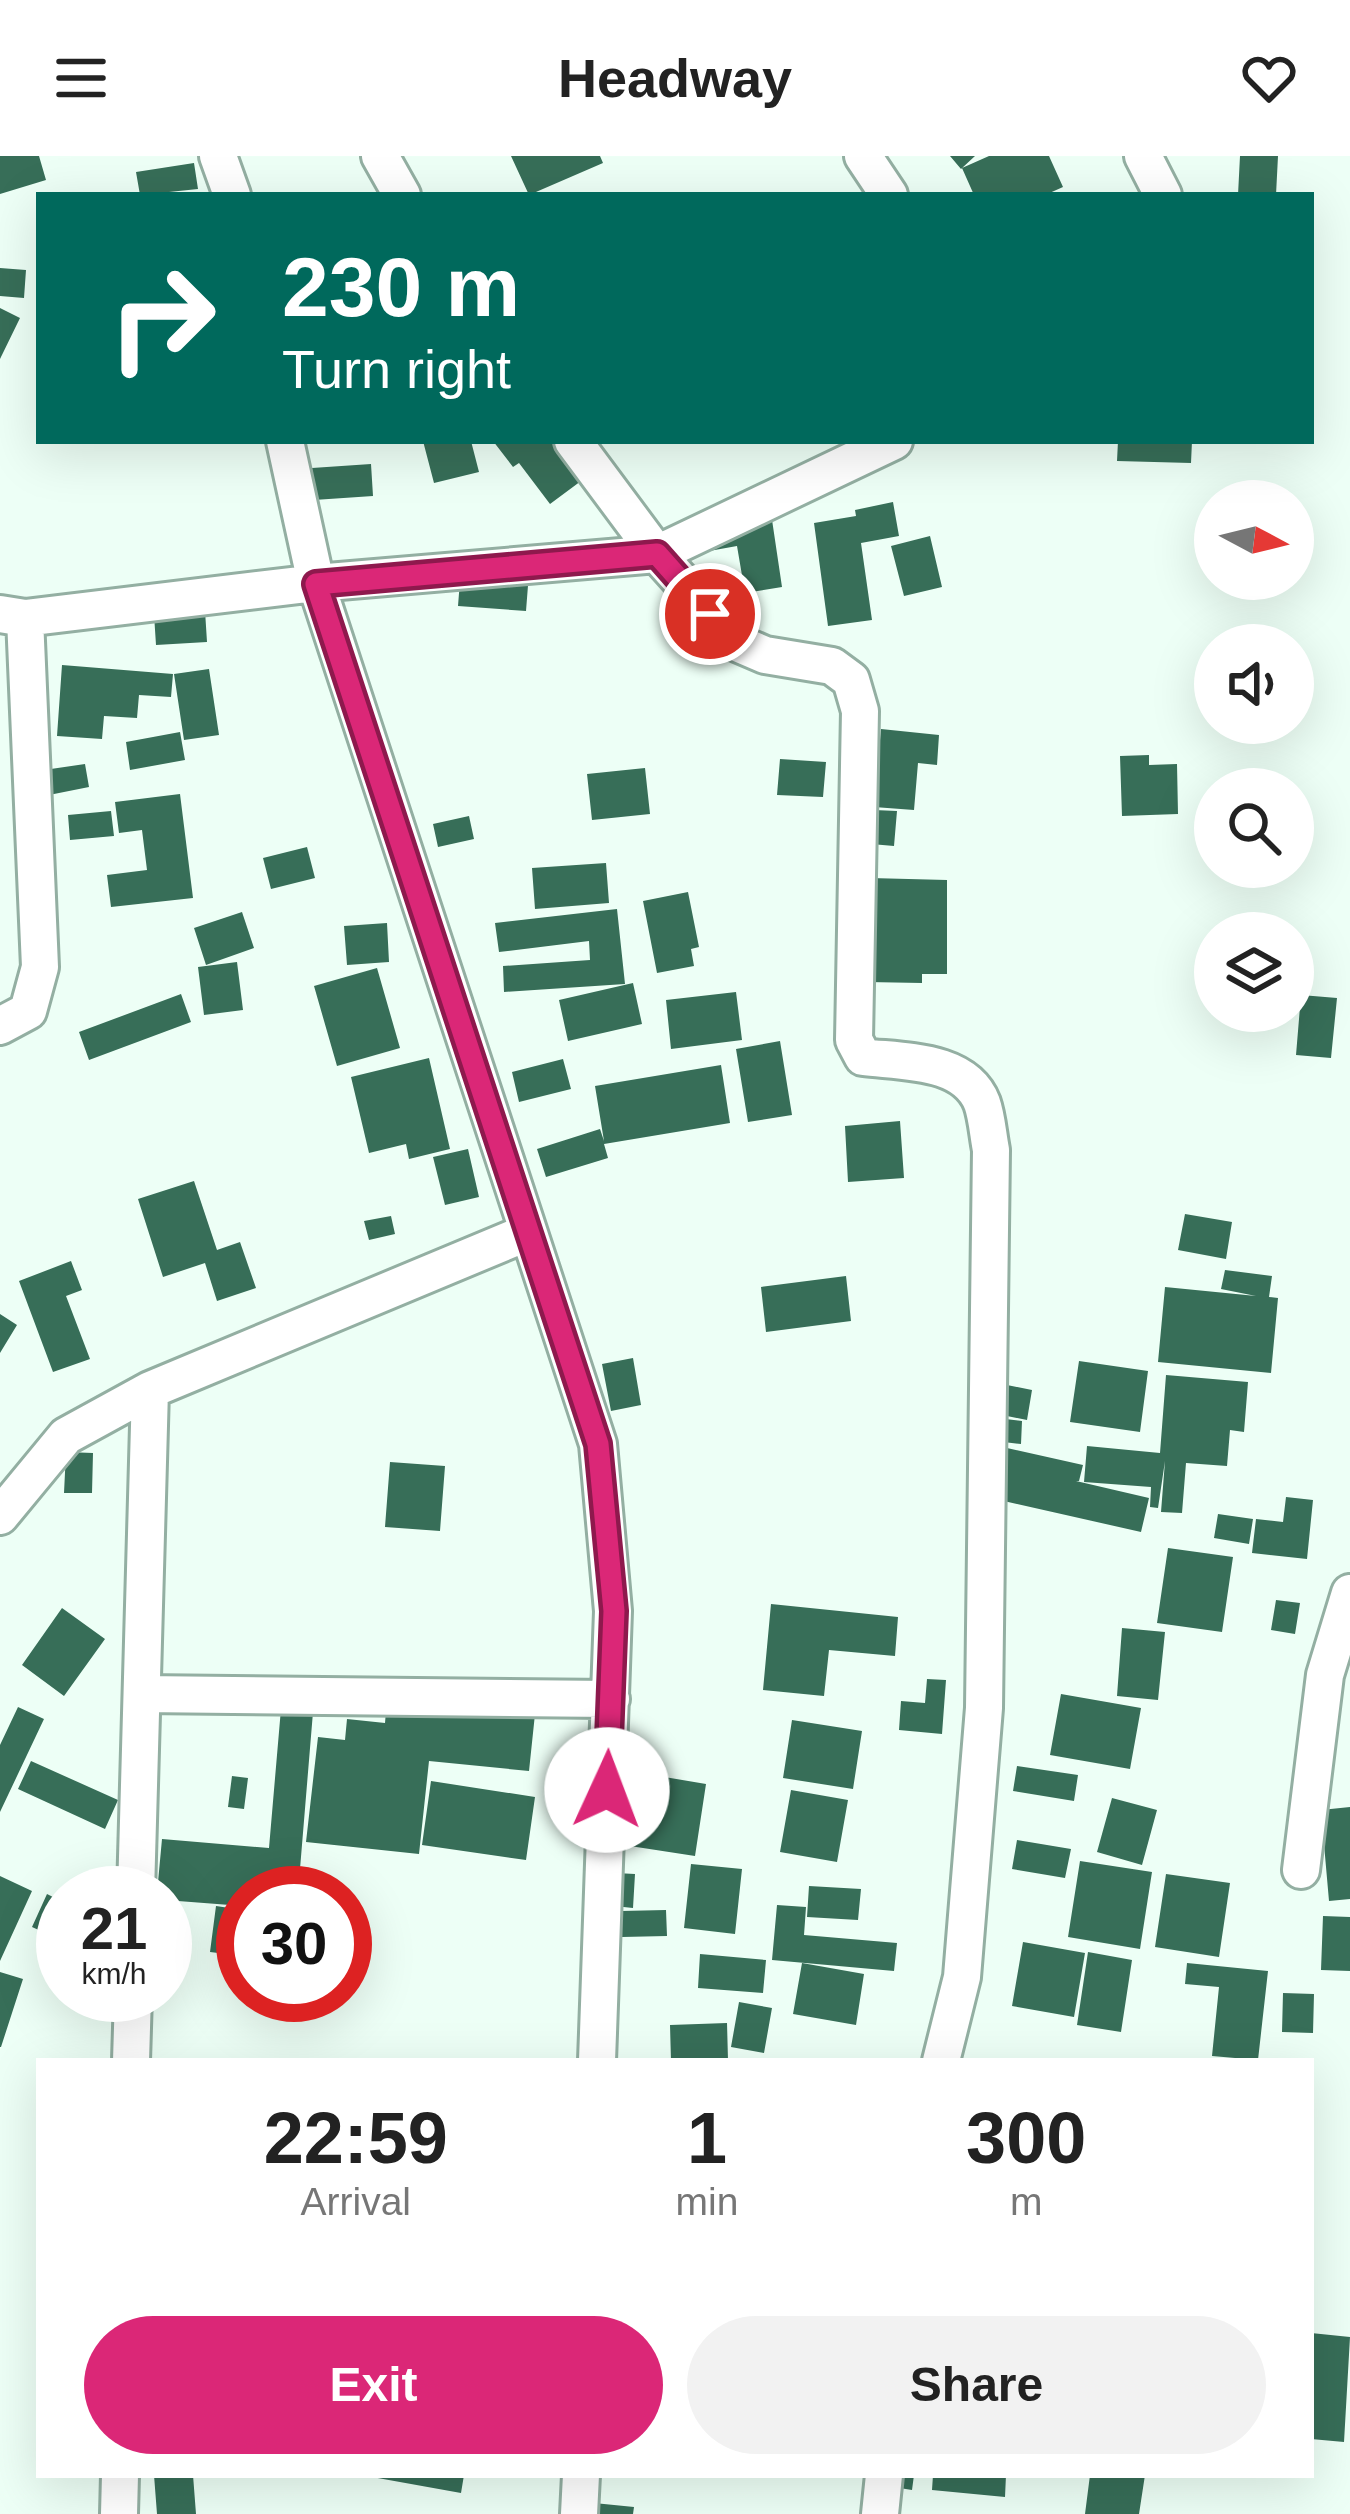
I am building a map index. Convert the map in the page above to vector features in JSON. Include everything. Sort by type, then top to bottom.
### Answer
[{"type":"street","points":[[218,156],[231,192]]},
{"type":"street","points":[[380,156],[401,192]]},
{"type":"street","points":[[863,156],[887,192]]},
{"type":"street","points":[[1143,156],[1161,192]]},
{"type":"street","points":[[286,444],[316,584],[598,1444],[614,1611],[597,2058]]},
{"type":"street","points":[[575,444],[657,554],[737,643],[765,655],[832,666],[851,680],[860,711],[854,1040],[863,1057],[943,1068],[968,1080],[982,1103],[992,1150],[983,1708],[962,1977],[942,2058]]},
{"type":"street","points":[[0,1026],[28,1011],[40,967],[12,616],[657,554],[887,444]]},
{"type":"street","points":[[0,1516],[67,1436],[150,1390],[526,1233]]},
{"type":"street","points":[[137,1866],[150,1390]]},
{"type":"street","points":[[1301,1870],[1325,1676],[1350,1593]]},
{"type":"street","points":[[142,1694],[611,1699]]},
{"type":"street","points":[[131,2058],[132,2022]]},
{"type":"street","points":[[118,2514],[120,2478]]},
{"type":"street","points":[[579,2514],[581,2478]]},
{"type":"street","points":[[880,2514],[884,2478]]},
{"type":"building","points":[[0,156],[39,156],[46,180],[0,194]]},
{"type":"building","points":[[511,156],[600,156],[603,163],[528,192]]},
{"type":"building","points":[[950,156],[975,156],[961,169]]},
{"type":"building","points":[[989,156],[1049,156],[1063,187],[1052,192],[973,192],[962,168]]},
{"type":"building","points":[[1240,156],[1278,156],[1276,192],[1238,192]]},
{"type":"building","points":[[194,163],[198,189],[139,192],[136,172]]},
{"type":"building","points":[[0,268],[26,270],[24,298],[0,296]]},
{"type":"building","points":[[0,308],[20,318],[0,359]]},
{"type":"building","points":[[424,444],[472,444],[479,472],[434,483]]},
{"type":"building","points":[[495,444],[553,444],[581,481],[550,504],[519,463],[513,467]]},
{"type":"building","points":[[1118,444],[1192,444],[1191,463],[1117,461]]},
{"type":"building","points":[[371,464],[373,496],[314,500],[312,468]]},
{"type":"building","points":[[893,502],[899,536],[861,543],[872,620],[828,626],[814,523],[856,516],[855,510]]},
{"type":"building","points":[[771,513],[782,587],[745,593],[737,546],[698,553]]},
{"type":"building","points":[[930,536],[942,587],[904,596],[891,546]]},
{"type":"building","points":[[462,555],[530,560],[526,611],[458,606]]},
{"type":"building","points":[[204,595],[207,642],[156,645],[153,599]]},
{"type":"building","points":[[62,665],[173,674],[171,697],[139,695],[137,718],[104,716],[102,739],[57,736]]},
{"type":"building","points":[[209,669],[219,735],[184,740],[174,674]]},
{"type":"building","points":[[881,729],[939,735],[937,765],[918,763],[914,810],[874,807]]},
{"type":"building","points":[[180,732],[185,760],[130,770],[126,742]]},
{"type":"building","points":[[1149,755],[1149,765],[1177,764],[1178,814],[1122,816],[1120,756]]},
{"type":"building","points":[[780,759],[826,762],[823,797],[777,795]]},
{"type":"building","points":[[85,764],[89,787],[49,795],[44,770]]},
{"type":"building","points":[[645,768],[650,814],[592,820],[587,774]]},
{"type":"building","points":[[180,794],[193,898],[111,907],[107,875],[147,870],[142,830],[119,833],[115,802]]},
{"type":"building","points":[[874,810],[897,811],[894,846],[871,844]]},
{"type":"building","points":[[111,811],[114,836],[70,840],[68,815]]},
{"type":"building","points":[[469,816],[474,839],[438,847],[433,824]]},
{"type":"building","points":[[307,847],[315,878],[271,889],[263,858]]},
{"type":"building","points":[[606,863],[609,903],[535,909],[532,868]]},
{"type":"building","points":[[870,878],[947,880],[947,974],[922,974],[922,983],[867,982]]},
{"type":"building","points":[[688,892],[699,947],[691,949],[694,966],[657,973],[643,901]]},
{"type":"building","points":[[617,909],[625,984],[504,992],[503,966],[590,960],[589,941],[499,952],[495,923]]},
{"type":"building","points":[[242,912],[254,948],[206,965],[194,928]]},
{"type":"building","points":[[387,923],[389,962],[347,965],[344,926]]},
{"type":"building","points":[[237,962],[243,1010],[204,1015],[198,967]]},
{"type":"building","points":[[377,968],[400,1048],[337,1066],[314,986]]},
{"type":"building","points":[[633,983],[642,1024],[568,1041],[559,1000]]},
{"type":"building","points":[[736,992],[742,1040],[671,1049],[666,1000]]},
{"type":"building","points":[[181,994],[191,1022],[89,1060],[79,1032]]},
{"type":"building","points":[[1314,996],[1337,998],[1331,1058],[1296,1055],[1298,1032],[1314,1032]]},
{"type":"building","points":[[780,1041],[792,1115],[748,1122],[736,1049]]},
{"type":"building","points":[[429,1058],[450,1149],[409,1159],[406,1144],[369,1153],[351,1077]]},
{"type":"building","points":[[563,1059],[571,1089],[519,1102],[512,1072]]},
{"type":"building","points":[[721,1065],[730,1123],[604,1144],[608,1158],[546,1177],[537,1149],[600,1129],[604,1141],[595,1086]]},
{"type":"building","points":[[900,1121],[904,1178],[848,1182],[845,1126]]},
{"type":"building","points":[[468,1149],[479,1197],[445,1205],[433,1157]]},
{"type":"building","points":[[194,1181],[217,1250],[240,1242],[256,1288],[217,1301],[205,1263],[163,1277],[138,1199]]},
{"type":"building","points":[[1185,1214],[1232,1222],[1226,1259],[1178,1250]]},
{"type":"building","points":[[391,1216],[395,1234],[369,1240],[364,1221]]},
{"type":"building","points":[[71,1261],[82,1290],[66,1296],[90,1359],[53,1372],[19,1281]]},
{"type":"building","points":[[1225,1270],[1272,1276],[1269,1297],[1278,1298],[1271,1373],[1158,1362],[1165,1287],[1256,1296],[1221,1289]]},
{"type":"building","points":[[846,1276],[851,1321],[766,1332],[761,1287]]},
{"type":"building","points":[[0,1314],[17,1325],[0,1353]]},
{"type":"building","points":[[633,1358],[641,1405],[611,1411],[602,1364]]},
{"type":"building","points":[[1079,1361],[1148,1371],[1140,1432],[1070,1422]]},
{"type":"building","points":[[1166,1375],[1248,1382],[1244,1432],[1230,1430],[1227,1466],[1186,1463],[1182,1513],[1161,1512],[1165,1461],[1158,1508],[1150,1507],[1151,1487],[1084,1482],[1087,1446],[1160,1453]]},
{"type":"building","points":[[1007,1385],[1032,1390],[1027,1420],[1002,1415]]},
{"type":"building","points":[[997,1418],[1022,1421],[1021,1444],[995,1441]]},
{"type":"building","points":[[1007,1448],[1083,1465],[1076,1481],[1149,1498],[1141,1532],[995,1499]]},
{"type":"building","points":[[66,1452],[93,1453],[92,1493],[64,1493]]},
{"type":"building","points":[[390,1462],[445,1466],[440,1531],[385,1527]]},
{"type":"building","points":[[1286,1497],[1313,1500],[1307,1559],[1252,1553],[1256,1519],[1283,1522]]},
{"type":"building","points":[[1218,1514],[1253,1519],[1249,1544],[1214,1538]]},
{"type":"building","points":[[1168,1548],[1233,1557],[1222,1632],[1157,1623]]},
{"type":"building","points":[[1276,1600],[1300,1603],[1295,1634],[1271,1630]]},
{"type":"building","points":[[771,1604],[898,1617],[895,1656],[829,1650],[824,1696],[763,1690]]},
{"type":"building","points":[[62,1608],[105,1639],[64,1696],[22,1665]]},
{"type":"building","points":[[1122,1628],[1165,1632],[1158,1700],[1117,1696]]},
{"type":"building","points":[[927,1679],[946,1680],[942,1734],[899,1730],[901,1701],[925,1703]]},
{"type":"building","points":[[1061,1694],[1141,1708],[1130,1769],[1050,1755]]},
{"type":"building","points":[[282,1697],[314,1700],[300,1866],[216,1866],[216,1904],[192,1902],[192,1866],[160,1866],[162,1839],[269,1848]]},
{"type":"building","points":[[387,1699],[535,1714],[529,1771],[429,1761],[419,1854],[306,1842],[318,1737],[345,1740],[347,1719],[385,1723]]},
{"type":"building","points":[[18,1707],[44,1719],[0,1812],[0,1745]]},
{"type":"building","points":[[792,1720],[862,1731],[853,1789],[783,1778]]},
{"type":"building","points":[[31,1761],[118,1800],[105,1829],[18,1789]]},
{"type":"building","points":[[1017,1766],[1078,1775],[1074,1801],[1013,1791]]},
{"type":"building","points":[[629,1771],[706,1784],[695,1856],[617,1844]]},
{"type":"building","points":[[232,1776],[248,1778],[244,1809],[228,1807]]},
{"type":"building","points":[[431,1781],[535,1797],[526,1860],[422,1845]]},
{"type":"building","points":[[791,1790],[848,1800],[837,1862],[780,1852]]},
{"type":"building","points":[[1112,1798],[1157,1810],[1142,1865],[1097,1852]]},
{"type":"building","points":[[1350,1807],[1350,1899],[1329,1901],[1321,1810]]},
{"type":"building","points":[[1017,1840],[1071,1849],[1065,1878],[1012,1869]]},
{"type":"building","points":[[1080,1861],[1152,1872],[1140,1949],[1068,1937]]},
{"type":"building","points":[[691,1864],[742,1869],[735,1934],[684,1928]]},
{"type":"building","points":[[616,1873],[635,1874],[633,1908],[614,1906]]},
{"type":"building","points":[[1166,1874],[1230,1883],[1219,1957],[1155,1947]]},
{"type":"building","points":[[0,1876],[32,1891],[0,1961]]},
{"type":"building","points":[[809,1886],[861,1889],[858,1920],[807,1917]]},
{"type":"building","points":[[777,1905],[806,1907],[804,1935],[897,1943],[894,1971],[772,1960]]},
{"type":"building","points":[[216,1906],[216,1953],[210,1952]]},
{"type":"building","points":[[666,1910],[667,1936],[622,1937],[621,1911]]},
{"type":"building","points":[[1323,1916],[1350,1917],[1350,1971],[1321,1970]]},
{"type":"building","points":[[1023,1942],[1085,1953],[1074,2017],[1012,2006]]},
{"type":"building","points":[[1088,1952],[1132,1960],[1121,2032],[1077,2025]]},
{"type":"building","points":[[700,1954],[766,1960],[763,1993],[698,1988]]},
{"type":"building","points":[[802,1963],[864,1974],[856,2025],[793,2014]]},
{"type":"building","points":[[1187,1963],[1268,1971],[1258,2058],[1212,2056],[1219,1987],[1185,1984]]},
{"type":"building","points":[[0,1972],[23,1979],[1,2047],[0,2047]]},
{"type":"building","points":[[1283,1993],[1314,1994],[1313,2033],[1282,2032]]},
{"type":"building","points":[[739,2002],[772,2008],[764,2053],[731,2047]]},
{"type":"building","points":[[727,2023],[728,2058],[671,2058],[670,2025]]},
{"type":"building","points":[[1314,2333],[1350,2337],[1344,2442],[1314,2439]]},
{"type":"building","points":[[154,2478],[193,2478],[196,2514],[157,2514]]},
{"type":"building","points":[[378,2478],[464,2478],[461,2493]]},
{"type":"building","points":[[888,2478],[914,2478],[912,2490],[887,2486]]},
{"type":"building","points":[[933,2478],[1006,2478],[1005,2497],[932,2490]]},
{"type":"building","points":[[1090,2478],[1145,2478],[1139,2514],[1085,2514]]},
{"type":"building","points":[[594,2503],[634,2507],[633,2514],[592,2514]]},
{"type":"route","points":[[607,1790],[614,1611],[598,1444],[316,584],[657,554],[710,614]]}]
